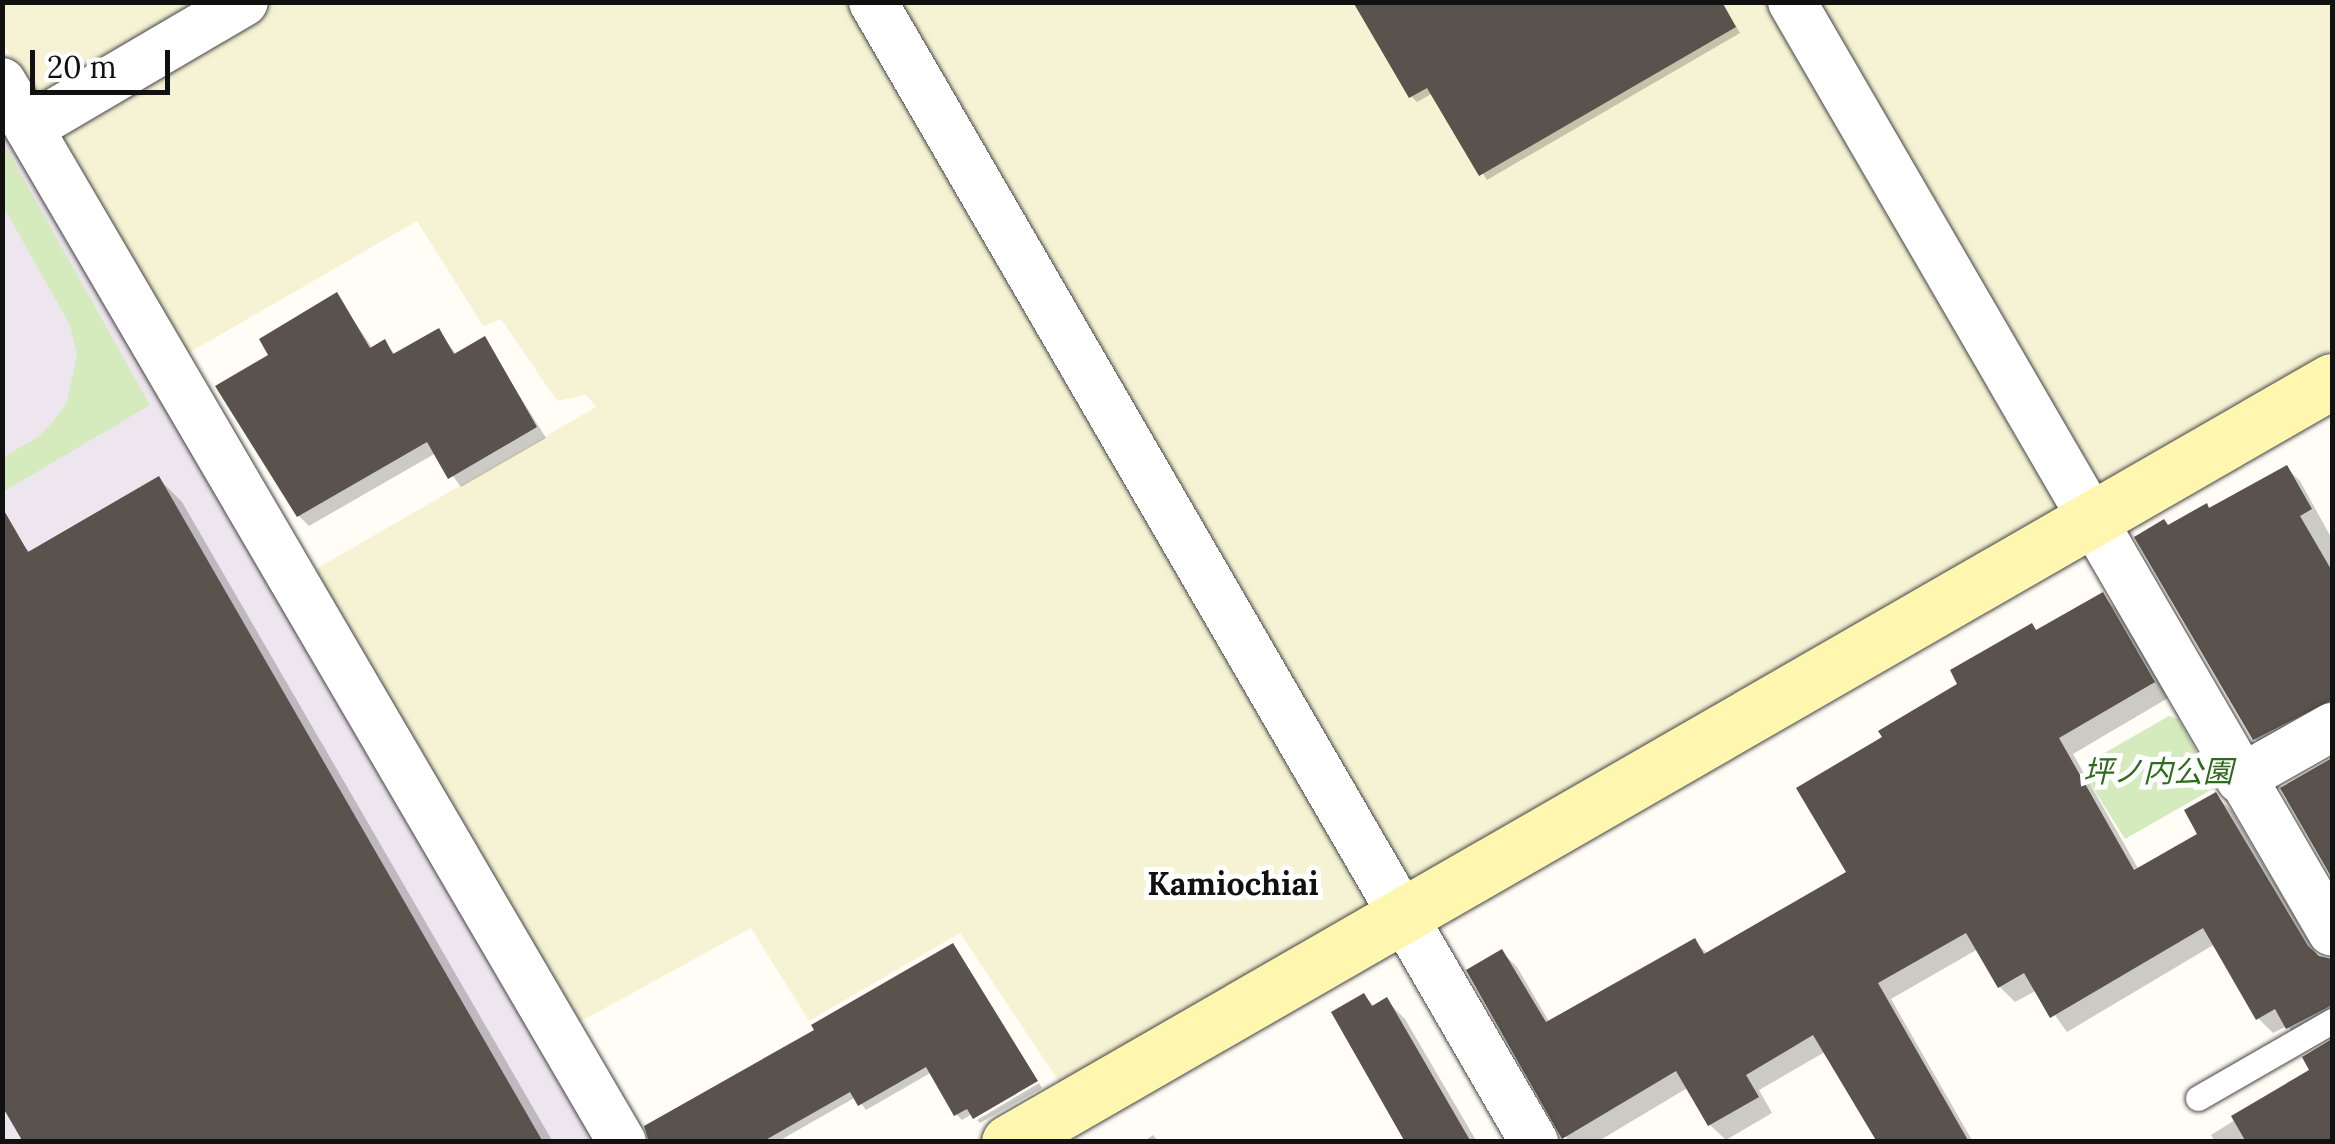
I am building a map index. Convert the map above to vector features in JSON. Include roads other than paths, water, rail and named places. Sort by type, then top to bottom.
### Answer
[{"type":"street","points":[[29,128],[244,2]]},
{"type":"street","points":[[874,2],[1534,1142]]},
{"type":"street","points":[[1792,2],[2332,932]]},
{"type":"street","points":[[2,82],[622,1142]]},
{"type":"street","points":[[1010,1142],[2332,381]]},
{"type":"street","points":[[2240,779],[2332,727]]},
{"type":"lane","points":[[2198,1098],[2332,1021]]},
{"type":"district","name":"Kamiochiai","points":[[1233,884]]},
{"type":"park label","name":"坪ノ内公園","points":[[2158,771]]}]
